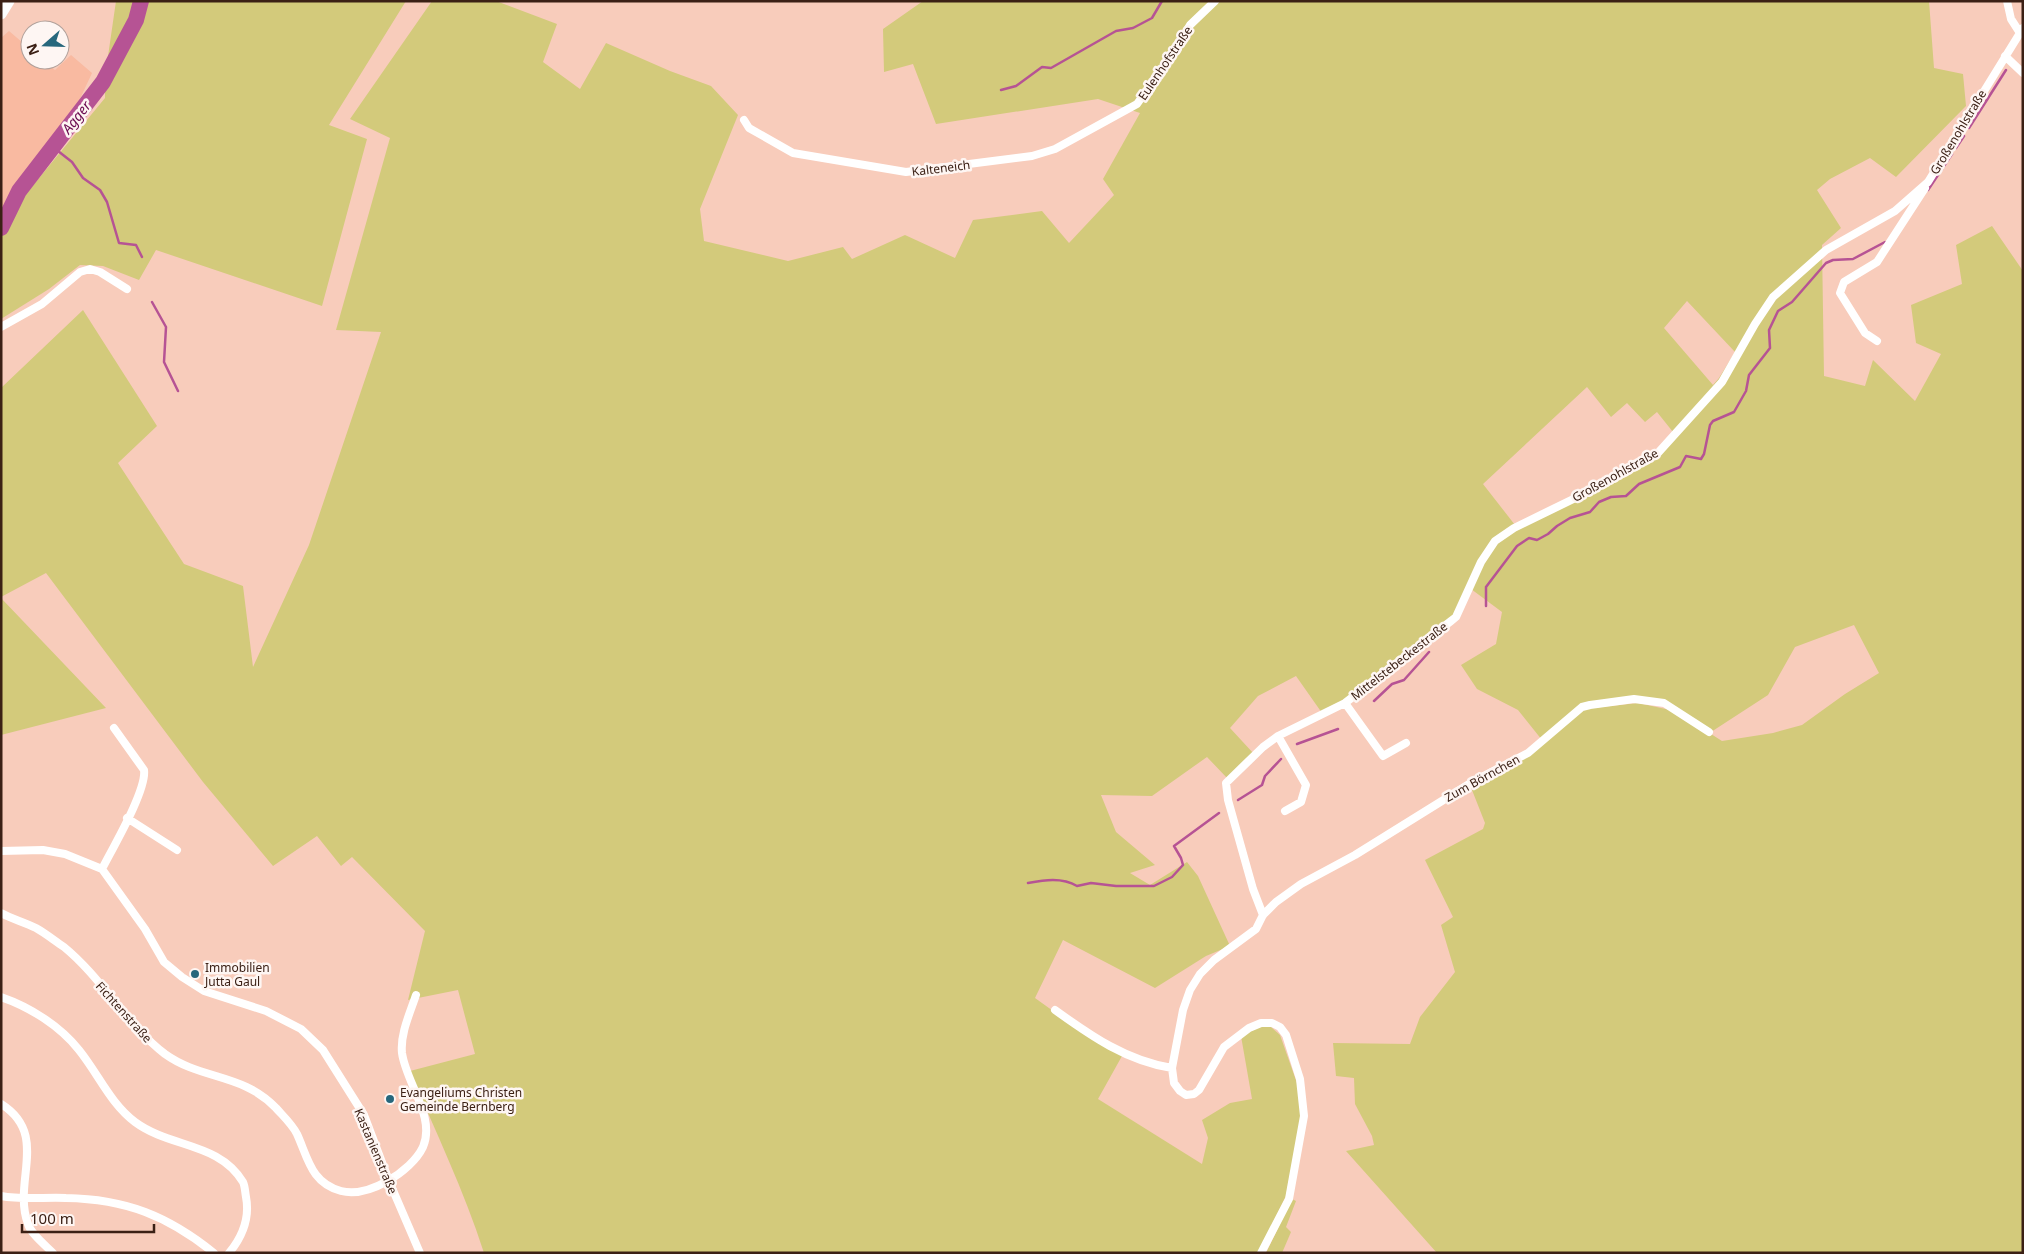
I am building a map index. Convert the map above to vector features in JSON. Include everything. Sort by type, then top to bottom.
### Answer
[{"type":"main road","points":[[1,14],[9,1]]},
{"type":"street","name":"Eulenhofstraße","points":[[1137,104],[1174,52],[1190,25],[1215,1]]},
{"type":"street","points":[[2007,1],[2011,19],[2021,31]]},
{"type":"street","name":"Großenohlstraße","points":[[1495,541],[1514,528],[1604,484],[1657,454],[1722,382],[1755,324],[1773,297],[1826,250],[1895,210],[1928,182],[2021,31]]},
{"type":"street","points":[[2005,56],[2023,73]]},
{"type":"street","name":"Kalteneich","points":[[744,120],[749,128],[793,153],[906,172],[1032,156],[1055,149],[1137,104]]},
{"type":"street","points":[[1877,341],[1865,333],[1840,293],[1844,282],[1878,262],[1928,182]]},
{"type":"street","points":[[1,327],[42,304],[80,272],[90,270],[100,272],[128,290]]},
{"type":"street","name":"Mittelstebeckestraße","points":[[1263,915],[1228,800],[1226,783],[1263,747],[1278,736],[1345,703],[1456,617],[1481,562],[1495,541]]},
{"type":"street","name":"Zum Börnchen","points":[[1263,915],[1276,902],[1301,884],[1355,855],[1474,781],[1528,753],[1582,707],[1634,698],[1664,703],[1709,732]]},
{"type":"street","name":"Mittelstebeckestraße","points":[[1345,703],[1383,756],[1406,743]]},
{"type":"street","points":[[1,850],[43,850],[65,854],[102,869],[128,818],[145,778],[144,770],[114,728]]},
{"type":"street","points":[[1278,736],[1306,785],[1301,802],[1285,811]]},
{"type":"street","points":[[128,818],[177,850]]},
{"type":"street","name":"Kastanienstraße","points":[[102,869],[145,929],[164,962],[182,977],[204,991],[266,1010],[301,1029],[323,1050],[364,1116],[420,1253]]},
{"type":"street","name":"Fichtenstraße","points":[[1,913],[36,928],[64,948],[109,992],[150,1041],[167,1055],[187,1066],[250,1087],[270,1102],[286,1118],[296,1133],[310,1169],[324,1182],[341,1191],[359,1192],[389,1181],[414,1161],[423,1146],[426,1131],[422,1111],[402,1053],[402,1039],[416,995]]},
{"type":"street","points":[[1261,1253],[1289,1199],[1304,1116],[1300,1079],[1286,1035],[1280,1027],[1272,1023],[1261,1023],[1236,1036],[1224,1047],[1199,1090],[1194,1094],[1186,1095],[1180,1091],[1174,1083],[1172,1068],[1183,1010],[1190,990],[1200,974],[1214,960],[1256,928],[1263,915]]},
{"type":"street","points":[[1,997],[43,1018],[65,1034],[80,1051],[113,1102],[136,1122],[160,1136],[203,1149],[232,1166],[244,1184],[248,1210],[244,1231],[229,1253]]},
{"type":"street","points":[[1055,1010],[1123,1054],[1172,1068]]},
{"type":"street","points":[[1,1104],[11,1111],[22,1125],[28,1142],[22,1197],[28,1226],[53,1253]]},
{"type":"street","points":[[1,1196],[68,1198],[104,1202],[151,1213],[180,1228],[214,1253]]},
{"type":"shaded area","points":[[116,1],[406,1],[329,125],[367,139],[322,306],[156,250],[139,280],[103,266],[80,265],[49,289],[1,319],[1,221],[16,206],[105,98],[105,77]]},
{"type":"shaded area","points":[[432,1],[496,1],[557,24],[543,62],[580,89],[606,43],[670,71],[711,86],[738,115],[700,209],[704,241],[788,261],[843,247],[852,259],[905,235],[955,258],[973,220],[1042,211],[1069,243],[1114,195],[1103,179],[1140,113],[1098,99],[936,124],[913,64],[884,72],[883,29],[923,1],[1929,1],[1934,68],[1963,74],[1966,106],[1896,177],[1870,158],[1830,179],[1817,190],[1841,228],[1822,245],[1824,376],[1865,386],[1873,360],[1915,401],[1941,354],[1916,343],[1911,305],[1962,284],[1956,245],[1992,226],[2023,271],[2023,1253],[1437,1253],[1346,1151],[1374,1145],[1372,1136],[1355,1104],[1354,1078],[1336,1076],[1333,1043],[1410,1044],[1420,1017],[1455,972],[1441,925],[1453,917],[1425,860],[1483,829],[1485,823],[1470,785],[1510,765],[1583,709],[1638,703],[1675,711],[1722,741],[1773,733],[1802,725],[1845,694],[1879,673],[1854,625],[1795,647],[1768,695],[1711,732],[1677,709],[1639,700],[1581,706],[1542,740],[1518,710],[1477,689],[1461,665],[1496,644],[1502,612],[1471,589],[1455,616],[1344,702],[1322,713],[1296,676],[1258,696],[1230,728],[1254,754],[1228,779],[1207,757],[1152,796],[1101,795],[1116,832],[1155,865],[1130,873],[1150,885],[1187,862],[1198,876],[1230,946],[1206,956],[1155,988],[1063,940],[1035,998],[1081,1031],[1122,1056],[1098,1099],[1202,1164],[1208,1138],[1202,1120],[1230,1103],[1252,1099],[1241,1036],[1262,1026],[1271,1027],[1280,1035],[1298,1086],[1301,1115],[1286,1196],[1258,1253],[484,1253],[458,1184],[410,1071],[475,1054],[458,990],[408,1000],[425,931],[352,857],[341,866],[317,836],[273,866],[203,782],[46,573],[1,597],[1,388],[83,310],[157,426],[118,463],[184,564],[243,586],[253,667],[309,545],[381,332],[336,330],[390,138],[350,119]],"holes":[[[1687,301],[1735,352],[1713,385],[1664,328]],[[1587,387],[1611,417],[1627,403],[1645,422],[1657,412],[1673,432],[1655,452],[1597,487],[1515,525],[1483,484]]]},
{"type":"shaded area","points":[[9,31],[20,40],[20,70],[70,70],[71,55],[92,73],[72,116],[16,206],[1,221],[1,38]]},
{"type":"shaded area","points":[[1,598],[106,708],[1,735]]},
{"type":"shaded area","points":[[1292,1199],[1296,1201],[1286,1227],[1291,1232],[1282,1253],[1266,1253]]},
{"type":"waterway","name":"Agger","points":[[1,228],[19,191],[103,82],[136,20],[141,1]]},
{"type":"waterway","points":[[1001,90],[1016,86],[1042,67],[1051,68],[1116,31],[1133,28],[1152,18],[1162,1]]},
{"type":"waterway","points":[[1969,128],[2006,70]]},
{"type":"waterway","points":[[1956,148],[1964,136]]},
{"type":"waterway","points":[[59,139],[58,151],[72,162],[83,178],[100,190],[107,202],[119,243],[136,245],[142,257]]},
{"type":"waterway","points":[[1928,190],[1952,154]]},
{"type":"waterway","points":[[1486,606],[1486,587],[1517,546],[1529,538],[1537,540],[1570,518],[1590,512],[1599,502],[1611,497],[1626,496],[1639,484],[1680,467],[1686,456],[1701,459],[1704,454],[1710,425],[1713,421],[1734,412],[1746,391],[1749,375],[1770,348],[1769,330],[1778,311],[1792,302],[1826,263],[1833,260],[1853,259],[1885,242]]},
{"type":"waterway","points":[[152,302],[166,327],[164,362],[178,391]]},
{"type":"waterway","points":[[1374,701],[1392,684],[1404,680],[1429,652]]},
{"type":"waterway","points":[[1297,744],[1338,729]]},
{"type":"waterway","points":[[1238,800],[1262,785],[1265,776],[1281,759]]},
{"type":"waterway","points":[[1028,883],[1053,880],[1065,881],[1077,886],[1091,883],[1116,886],[1154,886],[1172,877],[1183,865],[1174,846],[1219,813]]},
{"type":"place","name":"Immobilien Jutta Gaul","points":[[195,974]]},
{"type":"place","name":"Evangeliums Christen Gemeinde Bernberg","points":[[390,1099]]}]
